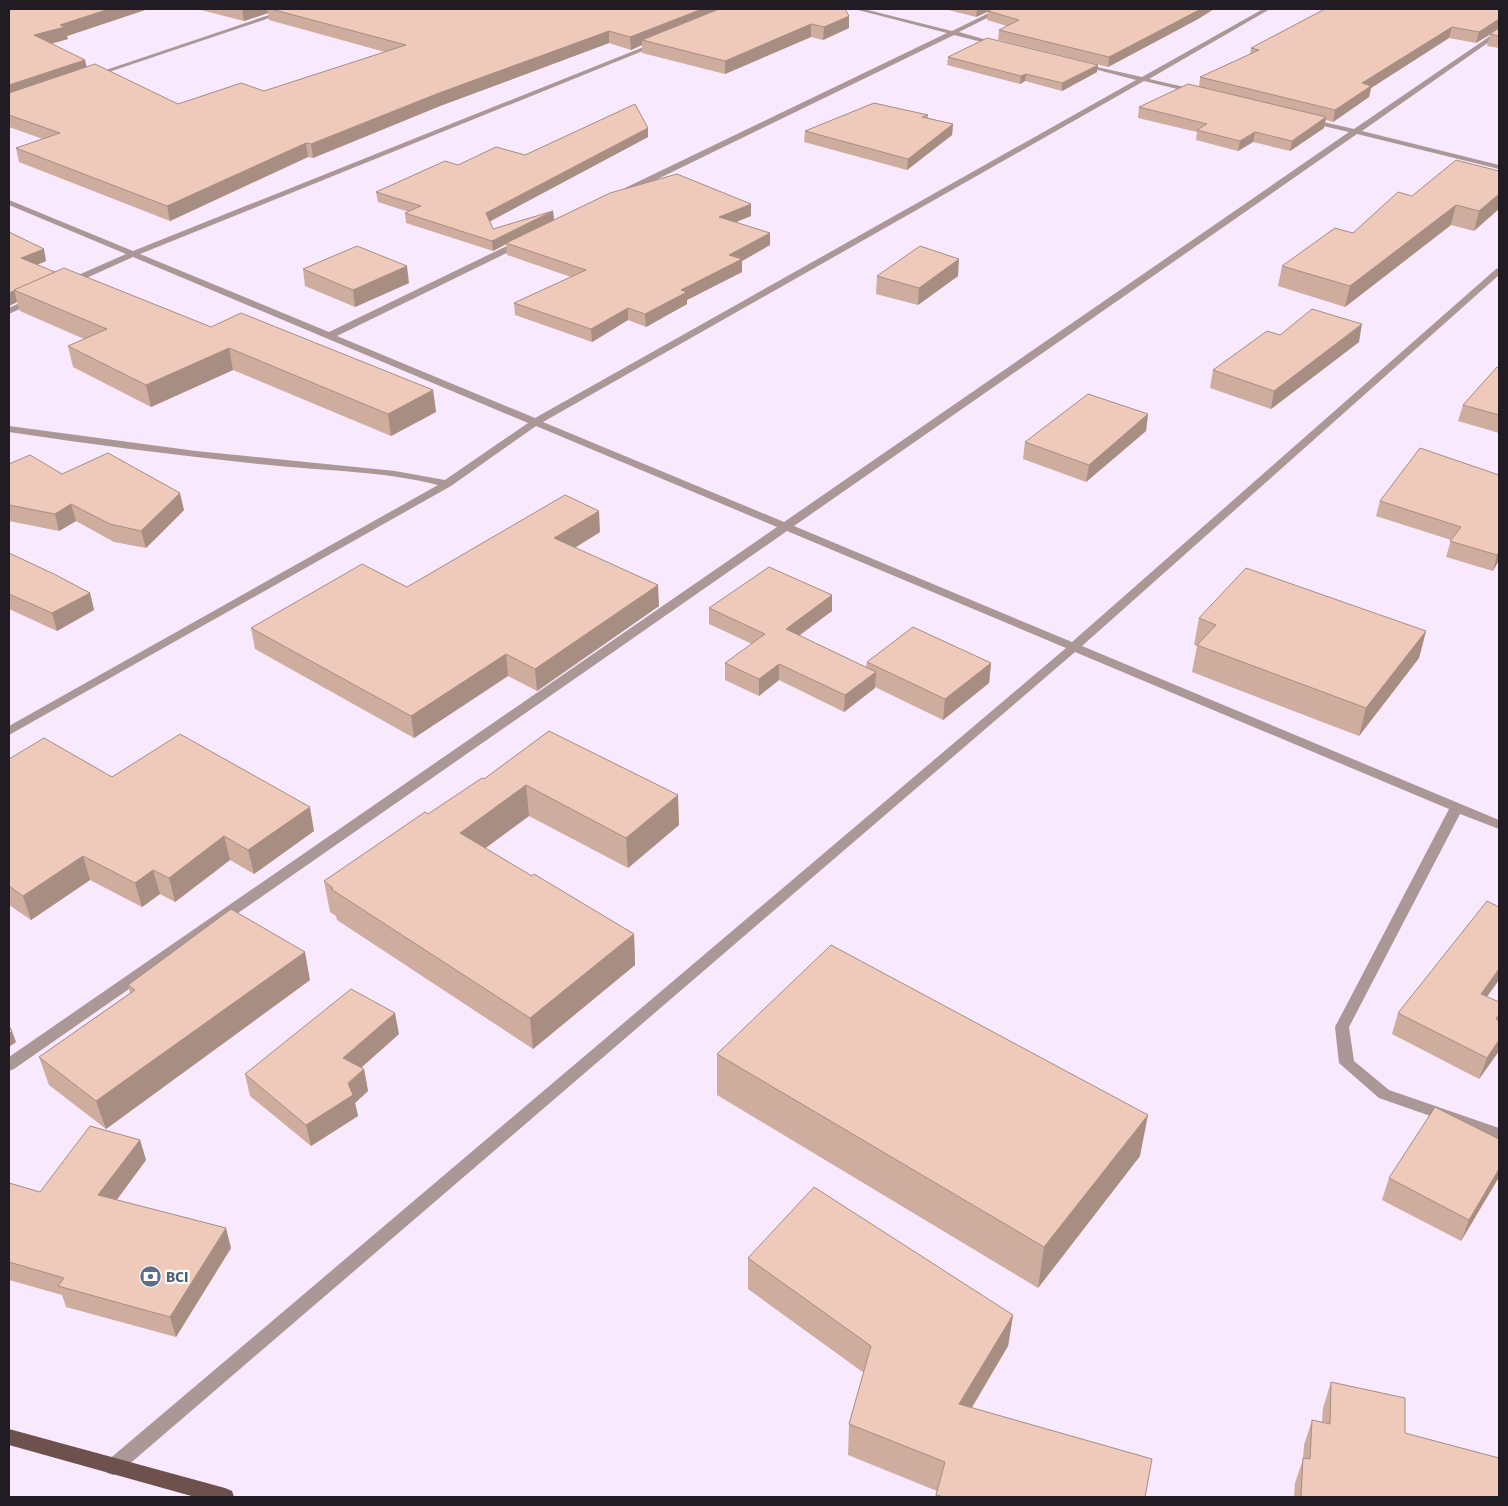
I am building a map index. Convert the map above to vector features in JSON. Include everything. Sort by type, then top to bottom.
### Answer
[{"type":"main road","points":[[9,1437],[225,1497]]},
{"type":"street","points":[[84,78],[293,9]]},
{"type":"street","points":[[858,9],[1010,46]]},
{"type":"street","points":[[623,193],[1002,9]]},
{"type":"street","points":[[9,731],[447,484],[535,422],[1267,9]]},
{"type":"street","points":[[9,1065],[1499,32]]},
{"type":"street","points":[[61,286],[132,254],[668,38]]},
{"type":"street","points":[[1076,63],[1201,94]]},
{"type":"street","points":[[1297,118],[1499,168]]},
{"type":"street","points":[[9,202],[1499,825]]},
{"type":"street","points":[[329,336],[525,240]]},
{"type":"street","points":[[113,1467],[1074,647],[1499,270]]},
{"type":"street","points":[[9,311],[44,294]]},
{"type":"street","points":[[9,429],[308,466],[399,473],[447,484]]},
{"type":"street","points":[[1457,807],[1342,1027],[1347,1063],[1384,1094],[1499,1134]]},
{"type":"building","points":[[9,9],[109,9],[60,25],[65,27],[34,35],[85,60],[9,85]]},
{"type":"building","points":[[271,9],[702,9],[630,37],[609,31],[439,93],[311,144],[306,143],[167,206],[16,148],[60,133],[9,115],[9,93],[95,64],[178,104],[241,83],[264,91],[406,45]]},
{"type":"building","points":[[719,9],[845,9],[849,16],[824,27],[811,24],[725,61],[642,40]]},
{"type":"building","points":[[992,9],[1201,9],[1109,57],[999,30],[1019,20],[988,11]]},
{"type":"building","points":[[1325,9],[1499,9],[1499,19],[1479,32],[1452,27],[1362,83],[1371,86],[1335,110],[1200,77],[1259,50],[1251,48]]},
{"type":"building","points":[[1499,28],[1499,36],[1490,34]]},
{"type":"building","points":[[987,38],[1098,65],[1062,83],[1026,74],[1021,76],[948,57]]},
{"type":"building","points":[[1188,84],[1326,117],[1292,141],[1255,132],[1240,141],[1197,130],[1207,124],[1139,107]]},
{"type":"building","points":[[874,103],[928,115],[922,117],[953,124],[908,159],[805,131]]},
{"type":"building","points":[[635,104],[648,128],[486,213],[493,229],[553,211],[492,241],[405,213],[421,206],[376,192],[445,161],[458,165],[496,147],[525,155]]},
{"type":"building","points":[[1456,160],[1499,171],[1499,194],[1479,211],[1456,205],[1350,286],[1282,266],[1335,228],[1353,233],[1398,192],[1412,196]]},
{"type":"building","points":[[677,174],[751,204],[719,217],[770,233],[729,255],[742,259],[681,290],[687,292],[645,314],[628,308],[591,329],[514,303],[586,270],[506,243],[610,193]]},
{"type":"building","points":[[9,232],[44,249],[21,258],[55,272],[9,293]]},
{"type":"building","points":[[357,246],[407,266],[353,290],[303,269]]},
{"type":"building","points":[[920,246],[959,259],[919,288],[877,276]]},
{"type":"building","points":[[64,268],[211,327],[241,313],[433,390],[388,414],[229,348],[146,385],[68,346],[107,329],[14,290]]},
{"type":"building","points":[[1312,309],[1362,324],[1274,391],[1213,370],[1267,331],[1280,335]]},
{"type":"building","points":[[1497,367],[1499,368],[1499,415],[1463,405]]},
{"type":"building","points":[[1088,394],[1148,414],[1089,465],[1025,442]]},
{"type":"building","points":[[1420,448],[1499,475],[1499,552],[1497,555],[1450,541],[1461,527],[1380,501]]},
{"type":"building","points":[[108,453],[180,493],[141,531],[110,524],[71,504],[55,514],[9,505],[9,464],[30,455],[62,474]]},
{"type":"building","points":[[565,495],[599,511],[554,538],[658,585],[535,669],[506,654],[411,716],[251,628],[362,564],[407,587]]},
{"type":"building","points":[[9,553],[90,593],[52,613],[9,594]]},
{"type":"building","points":[[769,567],[832,595],[786,629],[876,672],[845,695],[779,664],[759,679],[725,663],[765,634],[709,608]]},
{"type":"building","points":[[1246,568],[1426,631],[1366,708],[1197,645],[1216,625],[1199,618]]},
{"type":"building","points":[[913,627],[991,663],[945,699],[867,662]]},
{"type":"building","points":[[549,731],[678,795],[626,838],[526,785],[460,833],[532,876],[534,874],[634,934],[530,1018],[331,889],[333,888],[324,881],[425,812],[428,814],[482,778],[484,779]]},
{"type":"building","points":[[180,734],[310,807],[248,850],[224,836],[169,878],[153,870],[135,883],[83,856],[23,896],[9,886],[9,759],[44,738],[112,777]]},
{"type":"building","points":[[1487,901],[1499,907],[1499,969],[1481,994],[1499,1002],[1499,1014],[1496,1019],[1499,1021],[1499,1040],[1487,1058],[1398,1013]]},
{"type":"building","points":[[231,909],[305,952],[96,1101],[39,1057],[135,990],[128,985]]},
{"type":"building","points":[[831,945],[1148,1115],[1044,1247],[717,1054]]},
{"type":"building","points":[[351,989],[395,1013],[343,1058],[364,1069],[348,1083],[353,1095],[306,1125],[245,1074]]},
{"type":"building","points":[[1435,1107],[1499,1139],[1499,1169],[1469,1220],[1389,1178]]},
{"type":"building","points":[[90,1126],[140,1140],[98,1195],[226,1228],[170,1317],[58,1286],[64,1278],[9,1262],[9,1183],[40,1192]]},
{"type":"building","points":[[814,1187],[1013,1315],[959,1404],[1152,1459],[1145,1497],[944,1497],[936,1495],[945,1462],[849,1424],[871,1346],[748,1258]]},
{"type":"building","points":[[1331,1382],[1405,1398],[1405,1433],[1499,1458],[1499,1497],[1301,1497],[1303,1458],[1310,1459],[1312,1420],[1330,1424]]},
{"type":"place","name":"BCI","points":[[150,1277]]}]
